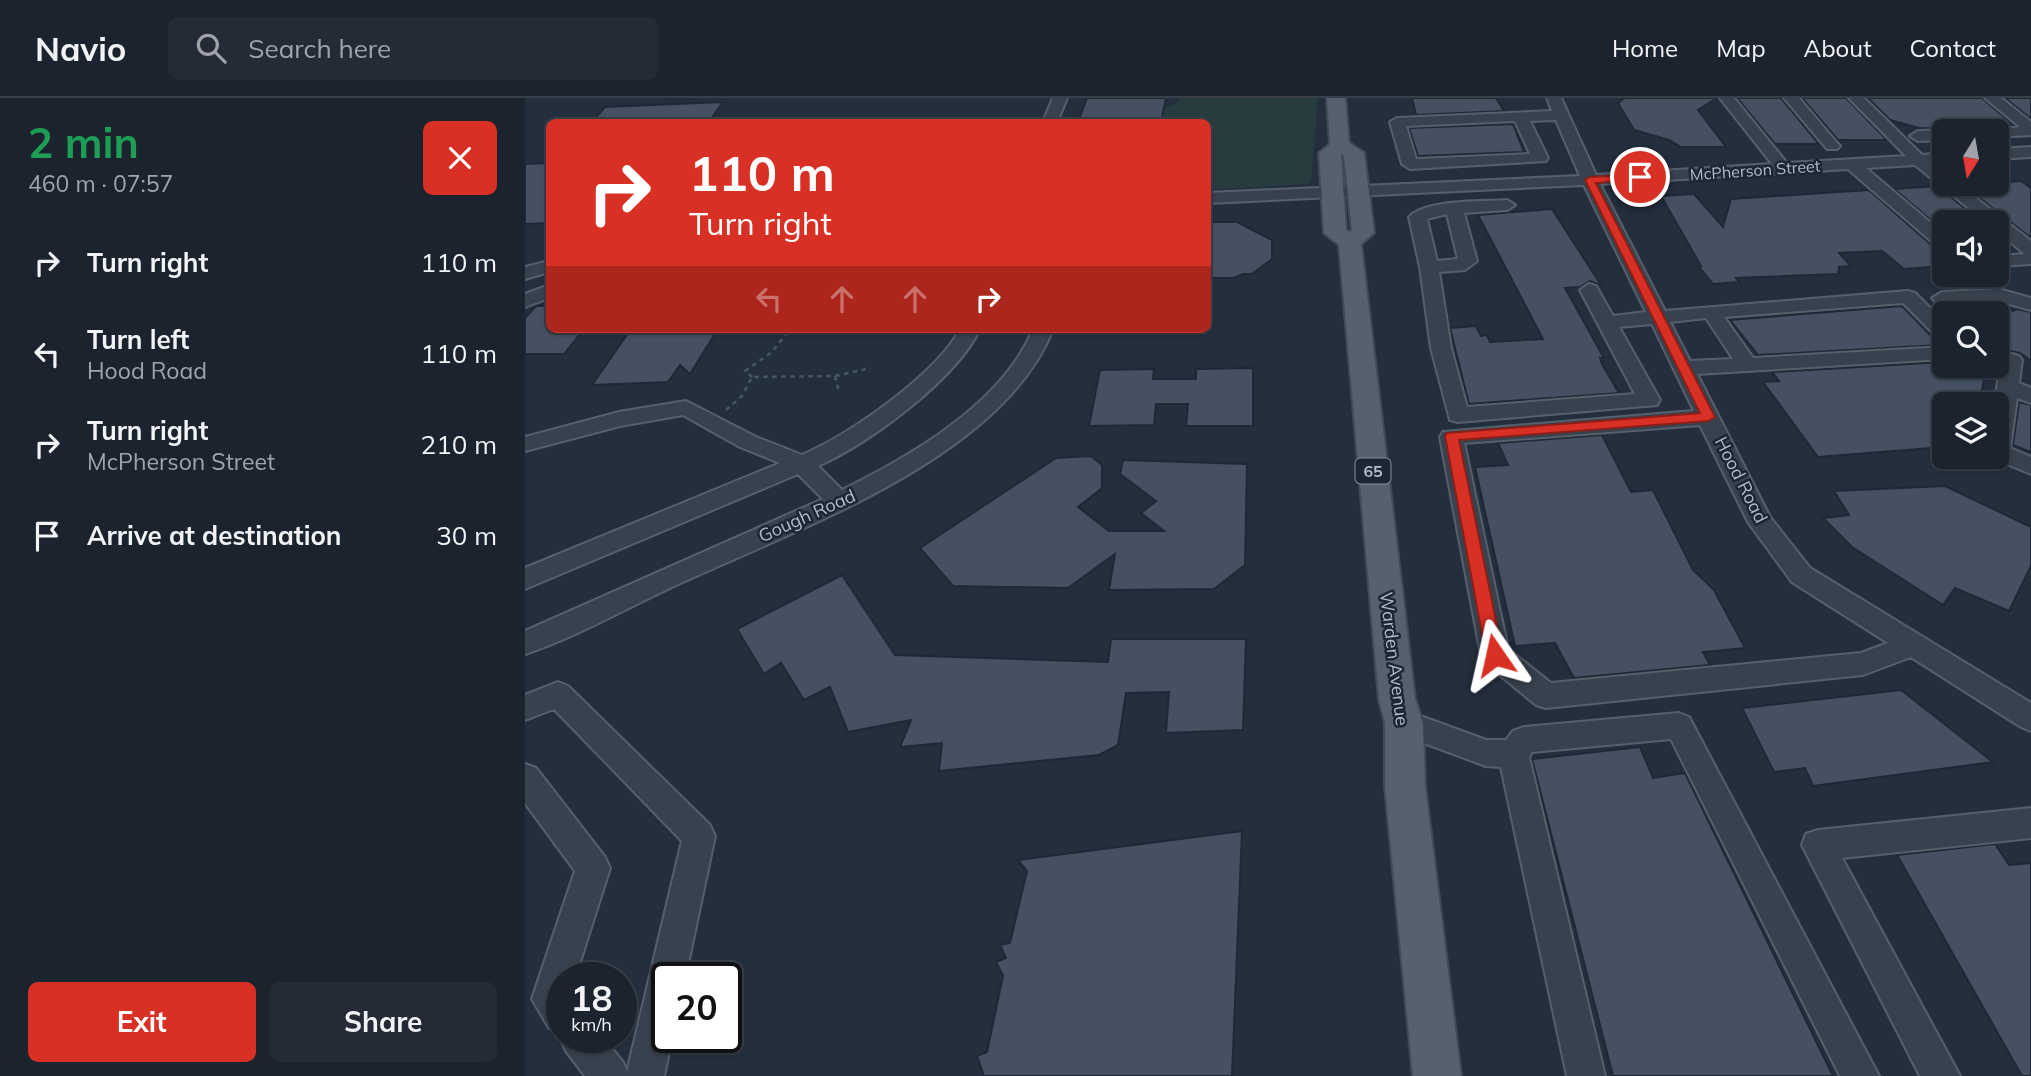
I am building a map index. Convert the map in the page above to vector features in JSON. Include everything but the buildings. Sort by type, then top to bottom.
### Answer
[{"type":"main road","name":"Warden Avenue","points":[[1336,98],[1340,146]]},
{"type":"main road","name":"Warden Avenue","points":[[1340,146],[1354,153],[1356,190],[1363,233],[1350,242]]},
{"type":"main road","name":"Warden Avenue","points":[[1340,146],[1329,153],[1335,233],[1350,242]]},
{"type":"main road","name":"Warden Avenue","points":[[1350,242],[1397,699],[1404,723],[1405,786],[1437,1076]]},
{"type":"street","points":[[1051,119],[1060,98]]},
{"type":"street","points":[[1727,98],[1783,168]]},
{"type":"street","points":[[1791,98],[1850,164],[1932,233]]},
{"type":"street","points":[[1876,98],[1932,148]]},
{"type":"street","points":[[1992,98],[2031,130]]},
{"type":"street","points":[[2010,98],[2031,114]]},
{"type":"street","points":[[1395,108],[1557,105]]},
{"type":"street","points":[[1520,116],[1540,158],[1410,164],[1398,122],[1520,116],[1557,105]]},
{"type":"street","name":"Hood Road","points":[[1557,105],[1590,180],[1760,522],[1801,575],[2030,714]]},
{"type":"street","points":[[2009,132],[2031,130]]},
{"type":"street","points":[[1918,136],[1932,135]]},
{"type":"street","points":[[2009,154],[2031,152]]},
{"type":"street","points":[[2009,156],[2031,166]]},
{"type":"street","name":"McPherson Street","points":[[1211,198],[1356,190],[1505,193],[1590,180],[1932,158]]},
{"type":"street","points":[[1917,159],[1932,171]]},
{"type":"street","points":[[1505,193],[1418,217],[1429,267],[1441,348],[1458,415],[1649,400],[1589,290]]},
{"type":"street","points":[[1964,196],[1981,210]]},
{"type":"street","points":[[1429,267],[1459,266],[1468,261],[1454,209]]},
{"type":"street","points":[[2009,232],[2031,250]]},
{"type":"street","points":[[525,273],[546,267]]},
{"type":"street","points":[[525,301],[546,292]]},
{"type":"street","points":[[1945,301],[1942,298],[1999,295],[2031,304]]},
{"type":"street","points":[[1658,317],[1907,297],[1932,321]]},
{"type":"street","points":[[1711,312],[1747,364]]},
{"type":"street","points":[[525,579],[801,464],[897,409],[961,347],[968,333]]},
{"type":"street","name":"Gough Road","points":[[525,643],[840,502],[900,471],[958,432],[983,411],[1025,364],[1042,333]]},
{"type":"street","points":[[1684,368],[1932,354]]},
{"type":"street","points":[[2013,358],[2008,386],[2031,396]]},
{"type":"street","points":[[525,444],[619,419],[686,408],[748,442],[801,464],[840,502]]},
{"type":"street","points":[[1708,417],[1451,436],[1495,655],[1546,696],[1863,664],[1915,644]]},
{"type":"street","points":[[1404,723],[1486,753],[1513,754],[1585,1076]]},
{"type":"street","points":[[525,778],[593,868],[562,962]]},
{"type":"street","points":[[1941,1076],[1818,845],[2031,823]]},
{"type":"street","points":[[645,1076],[651,1050]]},
{"type":"street","points":[[591,1053],[609,1076]]},
{"type":"lane","points":[[1856,98],[1917,159]]},
{"type":"lane","points":[[1489,160],[1505,193]]},
{"type":"lane","points":[[2009,260],[2031,259]]},
{"type":"lane","points":[[1607,322],[1658,317]]},
{"type":"lane","points":[[2008,386],[1998,452],[2031,466]]},
{"type":"lane","points":[[525,708],[558,694],[699,836],[671,962]]},
{"type":"lane","points":[[1513,754],[1524,740],[1679,726],[1860,1076]]},
{"type":"path","points":[[787,333],[772,352],[745,371],[752,377],[835,376],[871,368]]},
{"type":"path","points":[[835,376],[839,393]]},
{"type":"path","points":[[705,418],[731,408],[750,387],[752,377]]},
{"type":"green space","points":[[1180,98],[1318,98],[1311,182],[1211,190],[1211,119],[1162,119],[1164,108],[1176,104]]},
{"type":"route","points":[[1495,655],[1451,436],[1708,417],[1590,180],[1640,177]]}]
